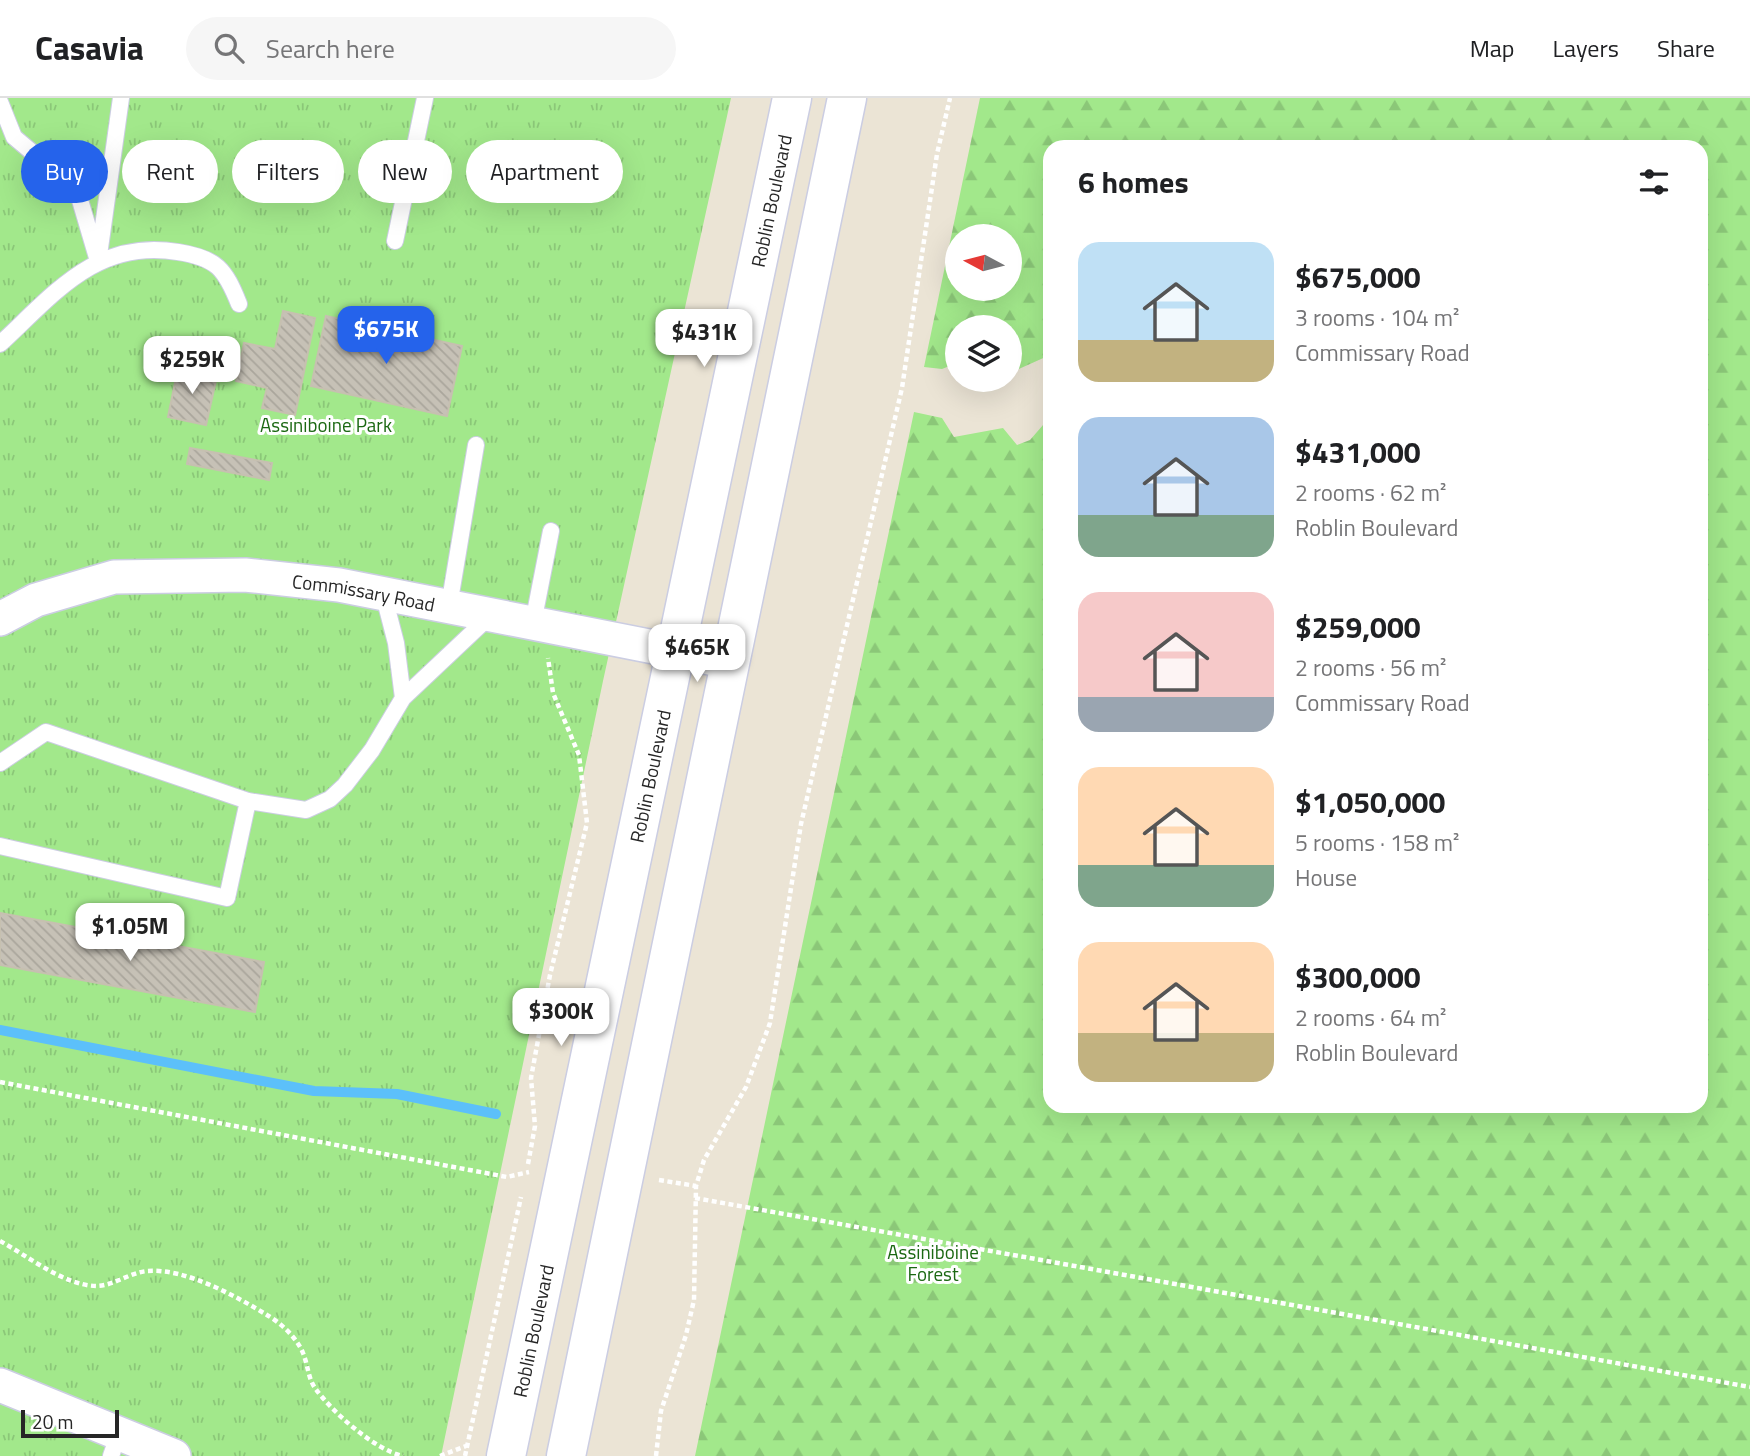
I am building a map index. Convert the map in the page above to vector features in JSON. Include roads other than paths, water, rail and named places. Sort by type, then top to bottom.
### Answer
[{"type":"main road","name":"Roblin Boulevard","points":[[506,1456],[792,98]]},
{"type":"main road","points":[[566,1456],[847,98]]},
{"type":"street","name":"Commissary Road","points":[[0,619],[36,600],[114,577],[294,578],[492,614],[730,662]]},
{"type":"street","points":[[0,1385],[115,1445],[174,1456]]},
{"type":"lane","points":[[98,261],[121,98]]},
{"type":"lane","points":[[395,241],[425,98]]},
{"type":"lane","points":[[0,102],[14,137],[77,190],[98,261]]},
{"type":"lane","points":[[0,344],[72,278],[98,261],[127,250],[155,247],[208,259],[223,269],[239,304]]},
{"type":"lane","points":[[449,606],[477,445]]},
{"type":"lane","points":[[541,625],[551,531]]},
{"type":"lane","points":[[383,593],[396,643],[403,698]]},
{"type":"lane","points":[[0,763],[46,732],[248,801],[306,810],[330,799],[372,750],[403,698],[492,614]]},
{"type":"lane","points":[[0,846],[227,898],[248,801]]},
{"type":"waterway","points":[[0,1030],[314,1091],[397,1094],[496,1114]]},
{"type":"park label","name":"Assiniboine Park","points":[[326,424]]},
{"type":"park label","name":"Assiniboine Forest","points":[[933,1262]]}]
